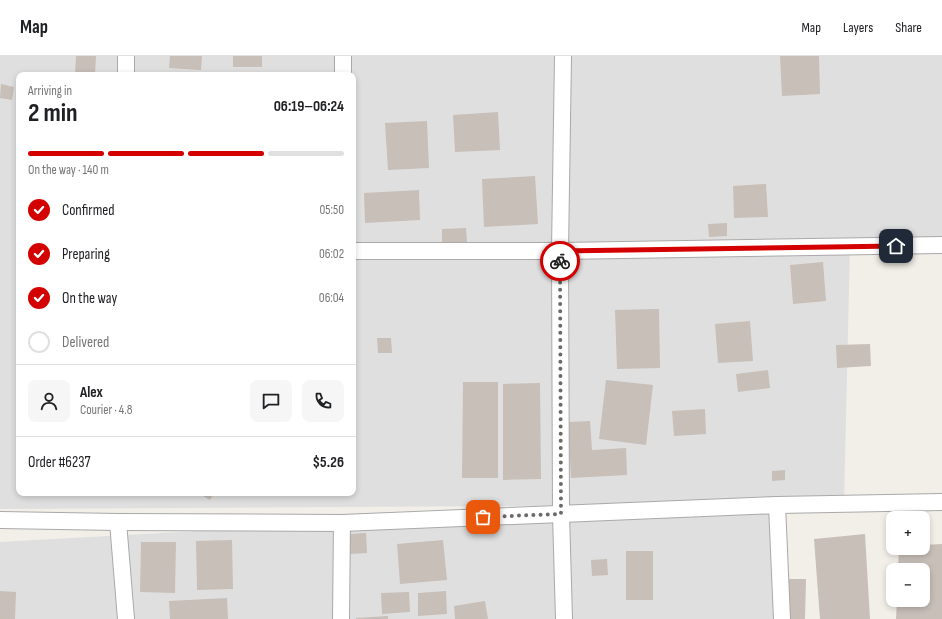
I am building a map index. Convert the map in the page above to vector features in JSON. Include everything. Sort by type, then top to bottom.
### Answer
[{"type":"street","points":[[126,56],[126,72]]},
{"type":"street","points":[[343,56],[343,72]]},
{"type":"street","points":[[563,56],[560,251],[561,514],[564,619]]},
{"type":"street","points":[[356,251],[560,251],[942,245]]},
{"type":"street","points":[[0,520],[342,523],[777,505],[942,502]]},
{"type":"street","points":[[777,505],[782,619]]},
{"type":"street","points":[[118,522],[126,619]]},
{"type":"street","points":[[341,619],[342,523]]},
{"type":"shaded area","points":[[0,56],[942,56],[942,245],[850,246],[844,504],[0,509]]},
{"type":"shaded area","points":[[777,505],[779,619],[0,619],[0,542],[342,523]]},
{"type":"building","points":[[76,56],[96,56],[95,72],[75,72]]},
{"type":"building","points":[[170,56],[202,56],[201,70],[169,68]]},
{"type":"building","points":[[233,56],[262,56],[262,67],[233,67]]},
{"type":"building","points":[[780,56],[819,56],[820,94],[782,96]]},
{"type":"building","points":[[1,84],[14,87],[12,100],[0,98]]},
{"type":"building","points":[[498,112],[500,150],[455,152],[453,115]]},
{"type":"building","points":[[427,121],[429,168],[388,170],[385,123]]},
{"type":"building","points":[[535,176],[538,224],[484,227],[482,179]]},
{"type":"building","points":[[766,184],[768,217],[734,218],[733,186]]},
{"type":"building","points":[[419,190],[420,220],[365,223],[364,193]]},
{"type":"building","points":[[727,223],[727,236],[709,237],[708,224]]},
{"type":"building","points":[[466,228],[467,242],[442,243],[442,229]]},
{"type":"building","points":[[823,262],[826,301],[793,304],[790,265]]},
{"type":"building","points":[[659,309],[660,368],[617,369],[615,310]]},
{"type":"building","points":[[750,321],[753,361],[718,363],[715,324]]},
{"type":"building","points":[[377,338],[391,338],[392,353],[378,353]]},
{"type":"building","points":[[870,344],[871,366],[837,368],[836,345]]},
{"type":"building","points":[[768,370],[770,388],[738,392],[736,374]]},
{"type":"building","points":[[606,380],[653,385],[646,445],[599,439]]},
{"type":"building","points":[[463,382],[498,382],[498,478],[462,478]]},
{"type":"building","points":[[540,383],[541,479],[503,480],[503,384]]},
{"type":"building","points":[[705,409],[706,434],[674,436],[672,411]]},
{"type":"building","points":[[590,421],[592,450],[626,448],[627,475],[571,478],[568,422]]},
{"type":"building","points":[[785,470],[785,480],[772,481],[772,471]]},
{"type":"building","points":[[203,496],[212,496],[210,500]]},
{"type":"building","points":[[366,533],[367,553],[350,554],[349,534]]},
{"type":"building","points":[[865,534],[870,619],[820,619],[814,539]]},
{"type":"building","points":[[232,540],[233,589],[197,590],[196,541]]},
{"type":"building","points":[[443,540],[447,580],[400,584],[397,544]]},
{"type":"building","points":[[141,542],[176,542],[175,593],[140,592]]},
{"type":"building","points":[[942,544],[942,619],[896,619],[897,607],[930,607],[930,563],[898,563],[899,555],[930,555],[930,545]]},
{"type":"building","points":[[626,551],[653,551],[653,600],[626,600]]},
{"type":"building","points":[[607,559],[608,575],[592,576],[591,560]]},
{"type":"building","points":[[788,579],[806,579],[805,619],[787,619]]},
{"type":"building","points":[[0,591],[16,592],[15,619],[0,619]]},
{"type":"building","points":[[446,591],[447,614],[418,616],[418,593]]},
{"type":"building","points":[[409,592],[410,612],[382,614],[381,593]]},
{"type":"building","points":[[227,598],[228,619],[170,619],[169,601]]},
{"type":"building","points":[[485,601],[488,619],[455,619],[454,606]]},
{"type":"building","points":[[388,616],[388,619],[356,619],[356,618]]},
{"type":"way so far","points":[[483,517],[561,514],[560,261]]},
{"type":"route","points":[[560,261],[560,251],[896,246]]}]
